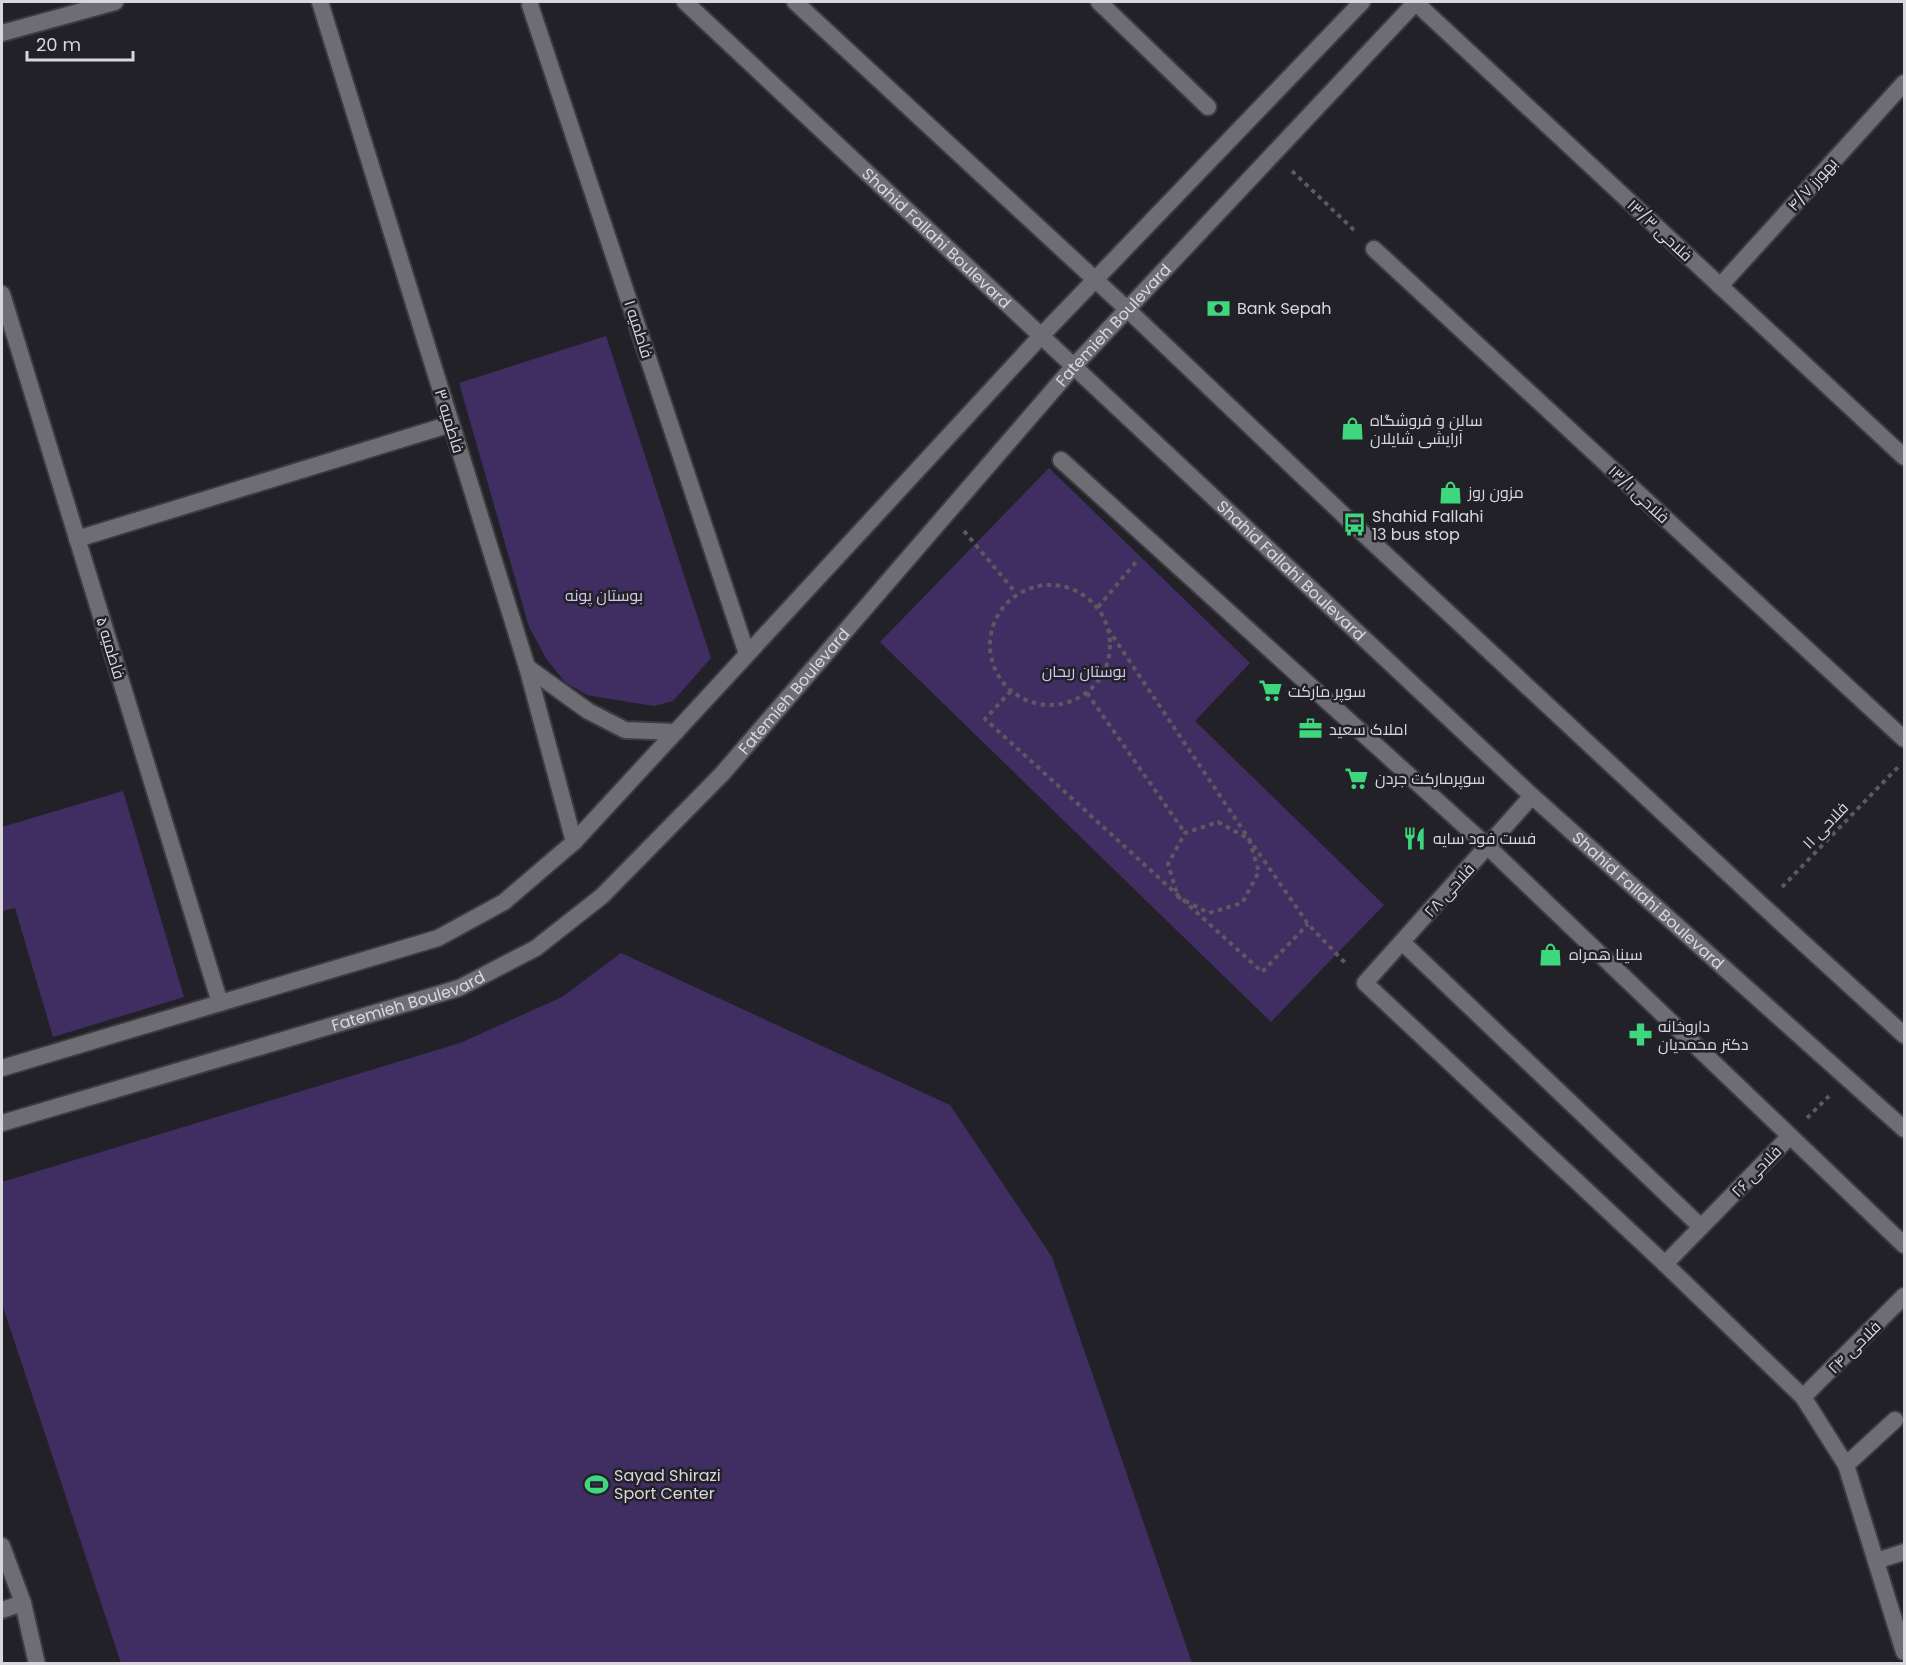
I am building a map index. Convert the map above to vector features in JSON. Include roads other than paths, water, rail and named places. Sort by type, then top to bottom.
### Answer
[{"type":"street","points":[[2,33],[115,2]]},
{"type":"street","name":"فاطمیه ۳","points":[[320,2],[526,667],[574,842]]},
{"type":"street","name":"Shahid Fallahi Boulevard","points":[[686,2],[1532,796],[1905,1130]]},
{"type":"street","points":[[795,2],[1128,310],[1371,542],[1905,1035]]},
{"type":"street","points":[[1099,2],[1208,106]]},
{"type":"street","points":[[2,1068],[438,938],[504,902],[574,842],[1041,336],[1362,2]]},
{"type":"street","name":"Fatemieh Boulevard","points":[[2,1123],[459,988],[536,948],[602,896],[722,774],[1074,366],[1416,2]]},
{"type":"street","name":"فلاحی ۱۳/۳","points":[[1416,2],[1905,457]]},
{"type":"street","name":"فاطمیه ۱","points":[[531,5],[747,654]]},
{"type":"street","name":"بهورز ۴/۷","points":[[1720,286],[1905,82]]},
{"type":"street","name":"فلاحی ۱۳/۱","points":[[1374,249],[1905,739]]},
{"type":"street","name":"فاطمیه ۵","points":[[2,294],[220,1003]]},
{"type":"street","points":[[77,539],[451,424]]},
{"type":"street","points":[[1061,460],[1487,846],[1905,1245]]},
{"type":"street","points":[[526,667],[588,711],[625,730],[676,732]]},
{"type":"street","name":"فلاحی ۲۸","points":[[1532,796],[1365,983],[1665,1264]]},
{"type":"street","points":[[1402,942],[1701,1227]]},
{"type":"street","name":"فلاحی ۲۶","points":[[1665,1264],[1790,1136]]},
{"type":"street","points":[[1665,1264],[1803,1398],[1846,1465],[1905,1652]]},
{"type":"street","name":"فلاحی ۲۴","points":[[1803,1398],[1905,1296]]},
{"type":"street","points":[[1846,1465],[1895,1420]]},
{"type":"street","points":[[2,1546],[23,1603],[37,1664]]},
{"type":"street","points":[[1876,1561],[1905,1552]]},
{"type":"street","points":[[2,1610],[23,1603]]},
{"type":"place","name":"Bank Sepah","points":[[1219,308]]},
{"type":"place","name":"سالن و فروشگاه آرایشی شایلان","points":[[1352,429]]},
{"type":"place","name":"مزون روز","points":[[1450,492]]},
{"type":"place","name":"Shahid Fallahi 13 bus stop","points":[[1354,525]]},
{"type":"place","name":"سوپر مارکت","points":[[1270,691]]},
{"type":"place","name":"املاک سعید","points":[[1311,729]]},
{"type":"place","name":"سوپرمارکت جردن","points":[[1357,778]]},
{"type":"place","name":"فست فود سایه","points":[[1415,838]]},
{"type":"place","name":"سینا همراه","points":[[1551,954]]},
{"type":"place","name":"داروخانه دکتر محمدیان","points":[[1640,1035]]},
{"type":"place","name":"Sayad Shirazi Sport Center","points":[[596,1484]]},
{"type":"park label","name":"بوستان پونه","points":[[604,595]]},
{"type":"park label","name":"بوستان ریحان","points":[[1084,671]]}]
